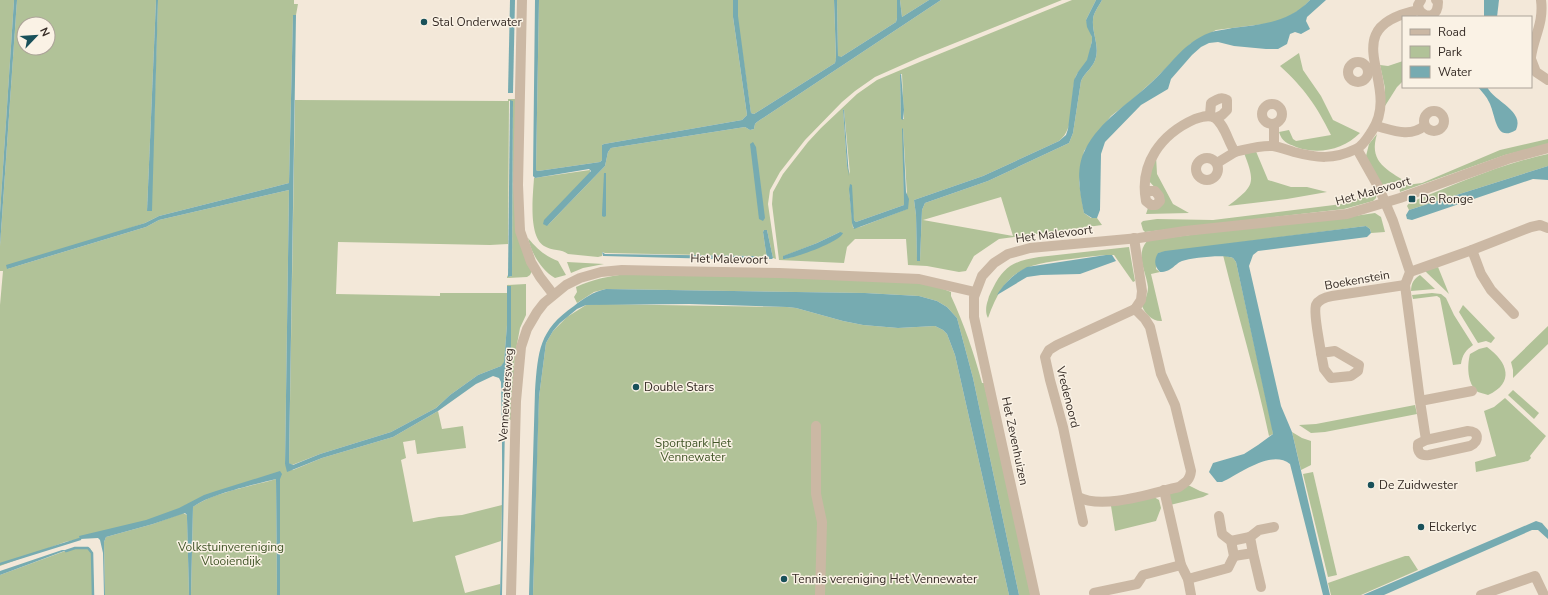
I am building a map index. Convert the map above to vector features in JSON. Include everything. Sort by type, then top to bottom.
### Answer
[{"type":"street","points":[[522,0],[518,184],[520,231],[531,262],[553,294]]},
{"type":"street","points":[[1217,164],[1235,152],[1258,146],[1274,146],[1321,158],[1336,156],[1357,149],[1367,139],[1376,126],[1381,110],[1381,90],[1372,71],[1373,42],[1376,33],[1386,22],[1420,5],[1423,15],[1429,16],[1435,14],[1438,9],[1438,2],[1436,0]]},
{"type":"street","points":[[1532,47],[1538,35],[1541,22],[1543,9],[1541,0]]},
{"type":"street","points":[[1532,61],[1536,72],[1548,80]]},
{"type":"street","points":[[1146,191],[1145,177],[1148,166],[1154,154],[1170,133],[1184,124],[1198,118],[1213,117],[1223,128],[1229,144],[1235,152]]},
{"type":"street","points":[[1274,124],[1274,146]]},
{"type":"street","points":[[1376,126],[1398,132],[1411,133],[1420,130],[1424,126]]},
{"type":"street","name":"Het Malevoort","points":[[553,294],[580,278],[600,272],[622,270],[779,273],[920,278],[975,292],[982,276],[994,263],[1008,254],[1030,248],[1134,238],[1192,230],[1345,214],[1385,203],[1508,159],[1548,148]]},
{"type":"street","points":[[1357,149],[1379,188],[1393,221],[1410,272],[1531,227],[1540,226],[1548,228]]},
{"type":"street","points":[[1078,497],[1085,501],[1096,503],[1119,500],[1179,487],[1187,482],[1190,477],[1191,471],[1175,405],[1161,374],[1150,327],[1145,319],[1135,309],[1141,300],[1142,291],[1134,238]]},
{"type":"street","points":[[1472,250],[1481,274],[1491,290],[1514,314]]},
{"type":"street","name":"Boekenstein","points":[[1410,272],[1405,285],[1426,440]]},
{"type":"street","name":"Boekenstein","points":[[1321,353],[1315,314],[1316,305],[1322,299],[1332,296],[1405,285]]},
{"type":"street","name":"Het Zevenhuizen","points":[[975,292],[973,309],[976,329],[1035,595]]},
{"type":"street","name":"Vennewatersweg","points":[[511,595],[516,401],[521,347],[531,321],[544,303],[553,294]]},
{"type":"street","name":"Vredenoord","points":[[1083,522],[1063,427],[1045,357],[1049,350],[1057,345],[1135,309]]},
{"type":"street","points":[[1420,402],[1472,392]]},
{"type":"street","points":[[816,426],[816,494],[822,522],[820,595]]},
{"type":"street","points":[[1468,431],[1473,431],[1478,438],[1476,443],[1470,446],[1424,455],[1420,454],[1417,449],[1418,444],[1426,440],[1468,431]]},
{"type":"street","points":[[1164,490],[1181,565],[1188,579],[1192,595]]},
{"type":"street","points":[[1188,579],[1228,568],[1234,556],[1231,541],[1222,534],[1219,516]]},
{"type":"street","points":[[1231,541],[1250,537],[1259,530],[1274,527]]},
{"type":"street","points":[[1250,537],[1261,586]]},
{"type":"street","points":[[1234,556],[1253,553]]},
{"type":"street","points":[[1094,593],[1137,584],[1143,575],[1181,565]]},
{"type":"street","points":[[1481,595],[1535,576],[1544,595]]},
{"type":"green space","points":[[0,0],[14,0],[0,213]]},
{"type":"green space","points":[[17,0],[156,0],[147,211],[151,211],[158,0],[294,0],[294,4],[298,4],[296,15],[293,15],[289,183],[159,216],[145,223],[7,269],[146,227],[159,220],[289,190],[285,464],[293,470],[322,458],[393,437],[438,411],[442,429],[463,426],[466,448],[417,454],[415,440],[403,442],[406,458],[401,460],[413,522],[439,517],[462,515],[502,505],[501,541],[455,556],[465,593],[500,584],[500,595],[280,595],[280,479],[278,473],[244,483],[176,511],[112,532],[65,542],[0,566],[0,305],[3,271],[0,271],[0,246]]},
{"type":"green space","points":[[539,0],[733,0],[733,17],[747,115],[742,120],[604,144],[602,145],[602,160],[600,162],[538,171],[536,170]]},
{"type":"green space","points":[[738,0],[834,0],[835,63],[754,114],[751,113],[737,16]]},
{"type":"green space","points":[[837,0],[897,0],[896,22],[841,57],[838,57]]},
{"type":"green space","points":[[900,0],[929,0],[902,17]]},
{"type":"green space","points":[[941,0],[1062,0],[920,57],[875,77],[842,102],[805,140],[780,172],[770,190],[768,204],[776,259],[773,258],[767,230],[764,230],[763,232],[767,259],[757,259],[756,256],[602,252],[602,256],[598,257],[568,254],[563,251],[547,248],[539,241],[536,234],[533,215],[534,178],[590,170],[590,173],[547,226],[605,166],[608,152],[611,148],[745,127],[750,130],[754,129],[757,122]]},
{"type":"green space","points":[[1072,0],[1096,0],[1086,20],[1092,38],[1089,57],[1075,79],[1072,112],[1068,128],[1064,135],[1059,141],[983,176],[914,200],[916,215],[917,258],[920,261],[922,210],[925,203],[988,181],[1069,143],[1073,133],[1081,81],[1095,61],[1096,57],[1097,48],[1093,29],[1093,17],[1102,0],[1310,0],[1301,9],[1288,17],[1272,23],[1216,30],[1190,44],[1155,79],[1111,116],[1084,151],[1079,182],[1084,213],[1091,218],[1097,218],[1102,225],[999,239],[974,256],[966,271],[959,272],[927,266],[908,265],[906,239],[855,239],[847,247],[844,263],[779,260],[772,204],[773,192],[783,174],[808,142],[857,94],[877,80]],"holes":[[[900,74],[902,74],[904,119],[901,119]],[[843,109],[850,174],[847,166]],[[903,128],[907,209],[860,227],[853,228],[849,189],[854,220],[856,222],[904,205]],[[1001,197],[1013,236],[923,220]],[[840,232],[829,243],[785,259],[784,256],[817,243]]]},
{"type":"green space","points":[[1299,53],[1303,70],[1321,96],[1333,120],[1360,133],[1353,139],[1338,147],[1321,151],[1313,151],[1296,147],[1285,142],[1280,135],[1279,132],[1289,130],[1293,139],[1296,141],[1331,135],[1309,98],[1280,66]]},
{"type":"green space","points":[[1402,61],[1402,82],[1385,106],[1385,88],[1380,65],[1388,66]]},
{"type":"green space","points":[[508,99],[515,99],[516,182],[532,271],[530,275],[527,277],[507,278],[507,275],[508,277],[512,276],[513,101],[509,101],[508,244],[490,245],[338,242],[336,294],[440,296],[440,293],[507,293],[507,325],[504,363],[501,366],[478,375],[450,395],[436,408],[391,432],[320,454],[292,465],[289,463],[295,100],[508,101]]},
{"type":"green space","points":[[1377,134],[1375,150],[1377,157],[1384,167],[1403,180],[1381,185],[1366,156],[1369,144]]},
{"type":"green space","points":[[1548,139],[1548,144],[1505,155],[1400,192],[1399,186],[1422,183],[1500,150]]},
{"type":"green space","points":[[1255,149],[1268,180],[1291,187],[1307,187],[1327,192],[1287,199],[1228,206],[1248,189],[1251,178],[1244,153]]},
{"type":"green space","points":[[1548,154],[1548,166],[1409,210],[1407,206],[1409,203],[1512,163]]},
{"type":"green space","points":[[1156,156],[1157,174],[1173,204],[1189,213],[1146,214],[1148,208],[1160,193],[1148,180]]},
{"type":"green space","points":[[1377,192],[1376,198],[1373,201],[1344,209],[1145,232],[1141,223],[1143,221],[1157,219],[1213,220],[1342,204]]},
{"type":"green space","points":[[1375,213],[1381,217],[1385,232],[1371,233],[1370,229],[1366,226],[1158,253],[1156,269],[1160,272],[1151,274],[1162,321],[1150,317],[1142,306],[1148,290],[1142,263],[1142,252],[1147,241]]},
{"type":"green space","points":[[528,238],[542,252],[558,261],[566,275],[555,278],[550,275],[534,255]]},
{"type":"green space","points":[[1129,247],[1135,281],[1133,282],[1114,255],[1103,255],[1041,264],[1018,272],[1009,280],[1002,289],[988,318],[986,314],[986,307],[989,297],[1001,274],[1016,263],[1039,257]]},
{"type":"green space","points":[[1223,255],[1233,258],[1236,262],[1272,426],[1273,434],[1269,436],[1258,391]]},
{"type":"green space","points":[[567,262],[604,264],[583,268],[571,273]]},
{"type":"green space","points":[[1438,267],[1449,294],[1425,271]]},
{"type":"green space","points":[[628,274],[901,279],[938,287],[951,292],[951,296],[972,350],[982,383],[984,383],[1031,595],[1019,595],[973,378],[957,318],[947,307],[937,301],[919,296],[865,293],[606,289],[594,292],[577,303],[574,297],[577,292],[576,287],[582,284],[601,278]]},
{"type":"green space","points":[[1420,275],[1435,289],[1411,291],[1413,282]]},
{"type":"green space","points":[[526,284],[526,315],[520,328],[515,355],[512,419],[505,423],[511,349],[511,286],[507,285]]},
{"type":"green space","points":[[1432,293],[1441,294],[1446,298],[1454,315],[1473,345],[1465,353],[1461,364],[1453,365],[1440,298],[1437,296],[1413,299],[1412,295]]},
{"type":"green space","name":"Sportpark Het Vennewater","points":[[586,305],[787,307],[863,325],[898,328],[935,326],[943,330],[947,334],[955,355],[1009,595],[533,595],[539,397],[546,343],[553,331],[567,317]]},
{"type":"green space","points":[[1463,305],[1495,338],[1491,343],[1486,341],[1478,343],[1459,312]]},
{"type":"green space","points":[[1548,326],[1548,344],[1513,378],[1511,362]]},
{"type":"green space","points":[[1487,347],[1500,359],[1506,372],[1502,385],[1488,395],[1474,389],[1470,380],[1468,369],[1470,354]]},
{"type":"green space","points":[[1513,390],[1539,413],[1534,419],[1508,395]]},
{"type":"green space","points":[[1505,398],[1546,436],[1530,456],[1531,458],[1528,461],[1476,472],[1475,462],[1496,456],[1484,411],[1494,407]]},
{"type":"green space","points":[[1415,405],[1417,414],[1325,432],[1311,433],[1299,425],[1316,424]]},
{"type":"green space","points":[[1292,432],[1311,441],[1311,465],[1301,470]]},
{"type":"green space","points":[[1313,472],[1337,575],[1328,577],[1303,474]]},
{"type":"green space","name":"Volkstuinvereniging Vlooiendijk","points":[[276,479],[277,595],[191,595],[193,507],[201,502],[233,490]]},
{"type":"green space","points":[[1188,485],[1209,494],[1203,497],[1170,505],[1169,494]]},
{"type":"green space","points":[[1154,497],[1159,500],[1161,508],[1156,521],[1115,531],[1111,506]]},
{"type":"green space","name":"Volkstuinvereniging Vlooiendijk","points":[[183,513],[187,515],[189,595],[105,595],[104,542],[106,537],[153,524]]},
{"type":"green space","points":[[76,547],[90,548],[92,552],[94,595],[0,595],[0,575]]},
{"type":"green space","points":[[1405,556],[1409,556],[1418,570],[1361,595],[1331,595],[1328,583]]},
{"type":"water","points":[[14,0],[17,0],[0,246],[0,213]]},
{"type":"water","points":[[156,0],[158,0],[152,211],[147,211]]},
{"type":"water","points":[[510,0],[515,0],[513,93],[508,93]]},
{"type":"water","points":[[535,0],[539,0],[536,170],[538,171],[600,162],[602,160],[602,145],[604,144],[742,120],[747,115],[733,17],[733,0],[738,0],[738,16],[751,113],[754,114],[835,63],[834,0],[837,0],[838,56],[841,57],[896,22],[897,0],[900,0],[902,17],[929,0],[941,0],[757,122],[754,129],[750,130],[745,127],[611,148],[608,152],[605,166],[547,226],[543,224],[544,220],[591,171],[589,169],[535,178],[533,176]]},
{"type":"water","points":[[1096,0],[1102,0],[1093,17],[1093,29],[1097,52],[1095,61],[1081,81],[1073,133],[1069,143],[988,181],[925,203],[922,210],[920,261],[917,261],[916,215],[914,200],[983,176],[1059,141],[1066,135],[1074,80],[1087,60],[1092,41],[1086,20]]},
{"type":"water","points":[[1310,0],[1326,0],[1307,17],[1306,21],[1310,29],[1301,34],[1295,32],[1290,34],[1287,44],[1278,49],[1234,46],[1218,42],[1209,43],[1201,47],[1192,55],[1171,79],[1168,89],[1141,105],[1105,142],[1101,154],[1100,210],[1097,218],[1092,218],[1084,213],[1079,181],[1082,157],[1091,139],[1116,112],[1154,80],[1186,47],[1200,37],[1214,31],[1264,23],[1284,18],[1302,8]]},
{"type":"water","points":[[1484,0],[1499,0],[1497,16],[1484,16]]},
{"type":"water","points":[[293,15],[296,15],[289,463],[293,465],[320,454],[391,432],[436,408],[450,395],[478,375],[501,366],[504,362],[507,325],[507,286],[511,286],[511,349],[505,423],[502,595],[500,595],[502,409],[501,382],[499,378],[493,376],[476,384],[438,411],[393,437],[322,458],[287,472],[285,464],[289,190],[159,220],[146,227],[7,269],[6,265],[145,223],[159,216],[289,183]]},
{"type":"water","points":[[901,73],[904,110],[903,120],[901,119]]},
{"type":"water","points":[[1479,88],[1488,88],[1513,112],[1518,123],[1516,130],[1509,133],[1504,133],[1500,130],[1497,126],[1488,100]]},
{"type":"water","points":[[510,100],[513,101],[512,276],[508,277]]},
{"type":"water","points":[[843,109],[844,110],[849,176],[847,166]]},
{"type":"water","points":[[903,128],[906,192],[909,199],[908,209],[854,229],[852,223],[849,189],[850,184],[852,185],[854,220],[856,222],[904,205]]},
{"type":"water","points":[[753,142],[756,147],[765,218],[763,221],[759,219],[750,144]]},
{"type":"water","points":[[1548,166],[1548,180],[1533,179],[1412,220],[1407,219],[1406,215],[1409,210]]},
{"type":"water","points":[[604,173],[606,173],[606,216],[604,217],[602,216],[602,213]]},
{"type":"water","points":[[1366,226],[1370,229],[1371,233],[1367,237],[1258,251],[1253,255],[1249,266],[1281,406],[1292,432],[1330,595],[1323,595],[1290,464],[1282,460],[1274,459],[1265,461],[1256,464],[1222,482],[1217,482],[1209,472],[1213,463],[1244,454],[1273,434],[1236,262],[1233,258],[1229,257],[1216,256],[1200,258],[1182,261],[1170,270],[1160,272],[1155,261],[1158,253],[1165,251]]},
{"type":"water","points":[[764,230],[767,230],[772,259],[767,259],[763,232]]},
{"type":"water","points":[[840,232],[843,233],[834,241],[806,253],[783,259],[783,256],[817,243]]},
{"type":"water","points":[[602,252],[605,254],[756,256],[757,258],[756,260],[603,256]]},
{"type":"water","points":[[1112,255],[1116,261],[1080,274],[1041,275],[1027,277],[997,295],[1010,279],[1027,267]]},
{"type":"water","points":[[606,289],[865,293],[919,296],[937,301],[947,307],[957,318],[973,378],[1019,595],[1009,595],[955,355],[947,334],[943,330],[935,326],[898,328],[863,325],[787,307],[689,304],[586,305],[577,309],[560,323],[546,343],[539,397],[533,595],[529,595],[535,391],[539,353],[542,342],[547,333],[562,315],[581,300]]},
{"type":"water","points":[[280,471],[282,474],[280,479],[280,595],[277,595],[276,479],[221,494],[193,507],[191,595],[189,595],[187,515],[185,513],[153,524],[106,537],[104,542],[104,595],[103,553],[100,540],[98,538],[80,539],[79,536],[146,520],[179,508],[204,495]]},
{"type":"water","points":[[1536,521],[1542,523],[1548,530],[1548,539],[1538,530],[1532,530],[1384,595],[1363,595]]},
{"type":"water","points":[[62,550],[67,550],[0,575],[0,571]]},
{"type":"waterway","points":[[0,564],[80,539]]},
{"type":"waterway","points":[[66,551],[75,548],[88,548],[92,553],[93,595]]},
{"type":"place","name":"Stal Onderwater","points":[[424,22]]},
{"type":"place","name":"De Ronge","points":[[1412,199]]},
{"type":"place","name":"Double Stars","points":[[636,387]]},
{"type":"place","name":"De Zuidwester","points":[[1371,485]]},
{"type":"place","name":"Elckerlyc","points":[[1421,527]]},
{"type":"place","name":"Tennis vereniging Het Vennewater","points":[[784,579]]}]
